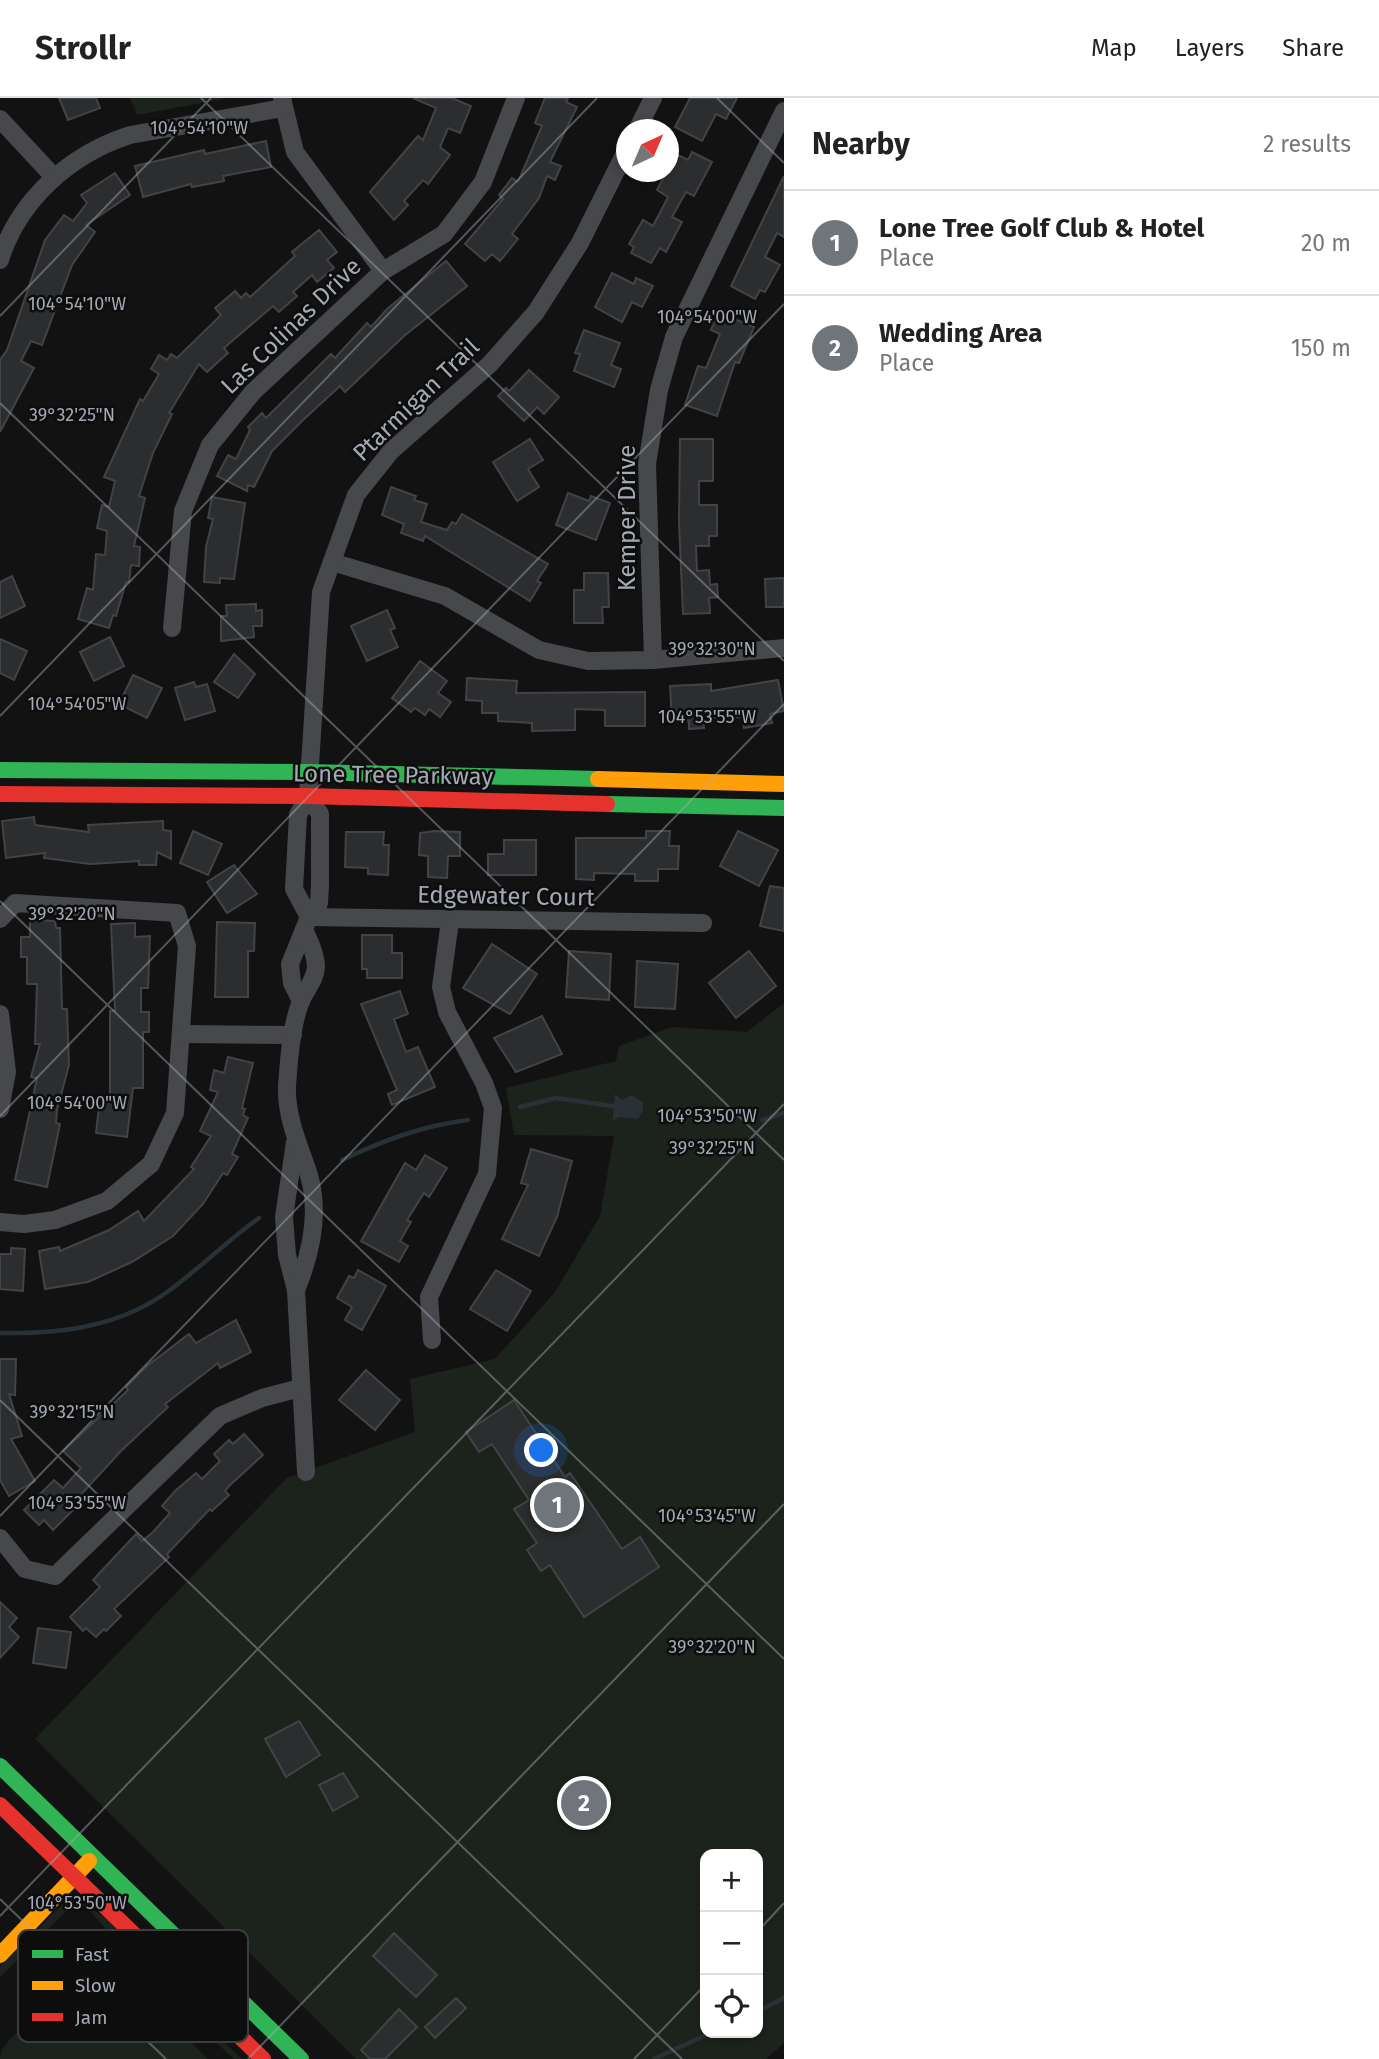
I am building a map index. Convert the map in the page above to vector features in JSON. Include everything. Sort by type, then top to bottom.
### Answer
[{"type":"street","name":"Las Colinas Drive","points":[[172,628],[183,511],[210,444],[253,393],[383,271],[444,234],[482,182],[516,98]]},
{"type":"street","points":[[642,119],[653,98]]},
{"type":"street","points":[[0,260],[24,210],[54,177],[82,156],[130,135],[282,103],[295,152],[383,271]]},
{"type":"street","name":"Kemper Drive","points":[[653,660],[647,464],[659,390],[674,337],[784,111]]},
{"type":"street","points":[[0,119],[54,177]]},
{"type":"street","name":"Ptarmigan Trail","points":[[308,796],[321,592],[356,495],[391,451],[490,364],[536,312],[580,243],[616,171]]},
{"type":"street","points":[[332,562],[445,596],[539,650],[589,661],[653,660],[784,648]]},
{"type":"street","name":"Lone Tree Parkway","points":[[0,770],[308,772],[784,784]]},
{"type":"street","name":"Lone Tree Parkway","points":[[0,794],[308,796],[784,808]]},
{"type":"street","points":[[296,1290],[308,1261],[313,1206],[308,1171],[295,1142],[287,1090],[293,1035],[301,1001],[312,984],[316,966],[307,924],[294,889],[298,815],[308,796],[320,814],[318,904],[307,924],[290,964],[292,983],[301,1001]]},
{"type":"street","points":[[0,919],[15,903],[177,914],[187,946],[175,1113],[151,1164],[107,1201],[55,1220],[24,1224],[0,1222]]},
{"type":"street","points":[[432,1340],[429,1297],[487,1174],[493,1108],[484,1083],[447,1012],[441,987],[450,920]]},
{"type":"street","name":"Edgewater Court","points":[[307,924],[450,920],[703,923]]},
{"type":"street","points":[[0,1014],[7,1072],[0,1109]]},
{"type":"street","points":[[182,1034],[293,1035]]},
{"type":"street","points":[[295,1142],[284,1217],[287,1255],[296,1290],[306,1472]]},
{"type":"street","points":[[0,1538],[25,1569],[55,1576],[220,1416],[262,1398],[300,1388]]},
{"type":"street","points":[[0,1766],[167,1930]]},
{"type":"street","points":[[0,1805],[128,1930]]},
{"type":"street","points":[[23,1930],[92,1858]]},
{"type":"street","points":[[0,1955],[18,1936]]},
{"type":"street","points":[[248,2008],[301,2059]]},
{"type":"street","points":[[245,2042],[263,2059]]},
{"type":"shaded area","points":[[130,98],[228,98],[137,115]]},
{"type":"shaded area","points":[[784,1003],[784,2043],[766,2059],[356,2059],[248,1951],[248,1930],[227,1930],[35,1739],[287,1478],[415,1432],[410,1379],[495,1359],[555,1292],[600,1216],[614,1136],[514,1135],[506,1088],[616,1061],[619,1046],[672,1027],[747,1032]]},
{"type":"shaded area","points":[[615,1094],[622,1100],[631,1095],[643,1102],[643,1110],[638,1119],[620,1117],[613,1120]]},
{"type":"shaded area","points":[[74,1897],[113,1923],[119,1930],[107,1930],[86,1906],[71,1906],[47,1930],[37,1930],[66,1901]]},
{"type":"shaded area","points":[[18,1949],[18,1959],[0,1977],[0,1967]]},
{"type":"shaded area","points":[[18,2032],[18,2042],[191,2042],[208,2059],[0,2059],[4,2047]]},
{"type":"shaded area","points":[[216,2042],[224,2042],[242,2059],[234,2059]]},
{"type":"building","points":[[59,98],[96,98],[100,108],[68,120]]},
{"type":"building","points":[[413,98],[452,98],[471,106],[460,133],[448,128],[440,147],[450,155],[428,184],[423,180],[404,201],[408,205],[394,220],[370,192],[418,136],[423,140],[436,108]]},
{"type":"building","points":[[545,98],[568,98],[566,102],[577,107],[550,162],[561,166],[555,180],[547,176],[539,198],[512,234],[518,239],[500,261],[492,254],[485,261],[465,244],[503,199],[499,195],[512,178],[518,182],[542,126],[535,123]]},
{"type":"building","points":[[690,98],[737,98],[726,119],[716,114],[702,141],[679,129],[679,119]]},
{"type":"building","points":[[266,141],[271,167],[223,176],[224,181],[192,187],[191,184],[143,197],[135,166],[204,150],[205,154]]},
{"type":"building","points":[[692,152],[712,162],[694,196],[686,192],[672,217],[682,222],[666,252],[660,248],[651,263],[631,253],[634,247],[629,244],[643,220],[653,226],[668,197],[657,190],[661,182],[679,182],[679,156],[688,160]]},
{"type":"building","points":[[115,173],[130,195],[86,225],[95,232],[72,265],[42,345],[31,341],[21,361],[34,368],[0,432],[0,360],[7,350],[45,240],[64,215],[73,221],[87,203],[81,195]]},
{"type":"building","points":[[784,176],[784,237],[777,233],[765,257],[780,265],[765,292],[760,290],[755,299],[731,286]]},
{"type":"building","points":[[319,230],[337,252],[327,260],[334,268],[317,282],[312,275],[293,292],[297,296],[279,312],[273,306],[224,348],[228,353],[207,372],[199,364],[169,413],[172,414],[153,453],[139,496],[145,498],[134,546],[140,547],[139,566],[131,565],[129,582],[126,582],[116,616],[113,615],[109,628],[78,619],[87,588],[93,590],[96,554],[105,555],[107,531],[97,528],[102,505],[109,507],[115,481],[104,477],[140,399],[143,401],[159,374],[151,369],[159,355],[167,360],[171,354],[177,358],[221,315],[215,308],[235,291],[241,298],[246,293],[250,297],[295,256],[292,252]]},
{"type":"building","points":[[446,261],[467,286],[404,336],[345,392],[340,386],[303,420],[272,451],[254,487],[248,485],[247,491],[217,476],[228,455],[236,459],[250,430],[248,427],[262,413],[266,418],[331,354],[335,358],[367,323],[371,327],[387,309]]},
{"type":"building","points":[[612,273],[634,284],[636,278],[653,286],[642,307],[632,302],[622,322],[595,307]]},
{"type":"building","points":[[718,312],[754,327],[739,363],[735,362],[717,416],[685,405],[698,366],[706,368],[720,334],[711,330]]},
{"type":"building","points":[[584,330],[620,343],[611,365],[621,369],[614,387],[574,371],[580,354],[575,353]]},
{"type":"building","points":[[529,370],[559,397],[544,414],[537,407],[524,421],[498,396],[506,388],[509,391]]},
{"type":"building","points":[[530,439],[543,460],[528,469],[539,487],[517,501],[493,462]]},
{"type":"building","points":[[680,439],[713,439],[713,481],[699,481],[699,505],[717,505],[717,536],[709,536],[709,546],[696,546],[697,571],[709,570],[710,585],[717,584],[718,597],[709,598],[710,613],[683,614],[679,522]]},
{"type":"building","points":[[391,487],[416,496],[414,500],[427,504],[421,522],[447,530],[452,522],[456,524],[462,514],[548,564],[537,581],[541,583],[530,601],[425,536],[423,541],[401,533],[404,524],[382,515]]},
{"type":"building","points":[[568,493],[589,501],[591,496],[610,503],[596,540],[556,525]]},
{"type":"building","points":[[212,497],[245,503],[234,579],[220,578],[220,583],[204,582],[206,547],[213,519],[208,518]]},
{"type":"building","points":[[584,573],[608,573],[609,607],[602,607],[603,623],[574,623],[574,590],[584,590]]},
{"type":"building","points":[[12,576],[25,606],[0,618],[0,582]]},
{"type":"building","points":[[784,578],[784,607],[766,607],[765,579]]},
{"type":"building","points":[[256,604],[256,611],[262,610],[262,626],[253,626],[254,637],[221,641],[221,616],[227,616],[226,605]]},
{"type":"building","points":[[387,610],[395,628],[390,630],[398,647],[367,661],[351,626]]},
{"type":"building","points":[[110,637],[124,666],[94,681],[80,652]]},
{"type":"building","points":[[0,639],[27,651],[14,680],[0,673]]},
{"type":"building","points":[[234,654],[255,674],[238,698],[214,682]]},
{"type":"building","points":[[420,661],[447,681],[438,693],[451,702],[440,717],[429,709],[425,715],[415,708],[411,712],[392,698]]},
{"type":"building","points":[[133,675],[162,688],[147,718],[119,704]]},
{"type":"building","points":[[467,678],[517,681],[516,693],[645,692],[645,726],[605,726],[605,710],[575,709],[575,730],[532,731],[532,723],[498,721],[498,713],[482,713],[482,701],[466,700]]},
{"type":"building","points":[[778,680],[784,711],[770,714],[772,723],[744,728],[742,717],[703,718],[704,728],[689,729],[689,721],[672,722],[670,686],[711,684],[711,691]]},
{"type":"building","points":[[194,682],[196,687],[207,684],[215,711],[185,720],[175,688]]},
{"type":"building","points":[[34,817],[35,825],[89,832],[88,825],[163,821],[163,830],[171,831],[171,859],[157,852],[156,865],[139,865],[139,861],[90,864],[44,858],[45,853],[6,858],[2,821]]},
{"type":"building","points":[[193,831],[222,844],[208,875],[180,863]]},
{"type":"building","points":[[646,831],[670,831],[669,846],[679,846],[678,869],[658,869],[658,881],[635,881],[635,874],[594,873],[594,880],[576,879],[576,838],[646,838]]},
{"type":"building","points":[[738,831],[778,850],[759,886],[720,866]]},
{"type":"building","points":[[346,832],[384,832],[383,845],[389,845],[388,875],[368,874],[368,868],[345,867]]},
{"type":"building","points":[[460,832],[460,856],[448,856],[447,878],[428,877],[428,856],[419,855],[420,833]]},
{"type":"building","points":[[504,840],[536,840],[536,875],[488,875],[488,854],[504,854]]},
{"type":"building","points":[[234,865],[257,894],[227,913],[207,882]]},
{"type":"building","points":[[770,886],[784,888],[784,931],[760,926]]},
{"type":"building","points":[[30,920],[55,921],[56,928],[60,928],[62,1009],[67,1009],[69,1065],[57,1110],[56,1123],[60,1124],[47,1187],[15,1180],[37,1078],[31,1077],[40,1044],[35,1044],[37,984],[27,984],[27,957],[21,957],[21,937],[30,937]]},
{"type":"building","points":[[217,922],[255,923],[254,951],[248,951],[248,997],[215,997]]},
{"type":"building","points":[[135,923],[135,937],[150,936],[148,988],[141,988],[141,1012],[149,1012],[149,1032],[143,1032],[143,1088],[133,1088],[127,1137],[96,1133],[100,1099],[110,1100],[110,1011],[115,1011],[111,924]]},
{"type":"building","points":[[362,935],[392,935],[392,953],[402,953],[402,978],[367,978],[367,969],[362,969]]},
{"type":"building","points":[[492,944],[537,974],[510,1014],[463,988]]},
{"type":"building","points":[[569,951],[611,954],[609,1000],[566,997]]},
{"type":"building","points":[[749,951],[776,986],[736,1018],[709,983]]},
{"type":"building","points":[[637,961],[678,964],[675,1009],[635,1007]]},
{"type":"building","points":[[400,991],[408,1014],[394,1019],[406,1052],[418,1047],[435,1087],[392,1105],[388,1094],[397,1090],[361,1004]]},
{"type":"building","points":[[542,1016],[562,1054],[516,1072],[494,1038]]},
{"type":"building","points":[[228,1057],[253,1063],[242,1108],[245,1109],[243,1115],[248,1118],[232,1154],[238,1157],[227,1175],[223,1173],[203,1204],[173,1236],[132,1262],[88,1282],[45,1289],[39,1251],[59,1247],[60,1251],[109,1230],[138,1211],[144,1221],[194,1169],[191,1167],[211,1136],[200,1131],[218,1092],[210,1090],[214,1070],[224,1073]]},
{"type":"building","points":[[531,1149],[572,1161],[557,1217],[539,1256],[502,1239],[528,1185],[521,1183]]},
{"type":"building","points":[[425,1155],[447,1168],[429,1197],[424,1193],[407,1220],[411,1222],[400,1241],[408,1246],[399,1262],[361,1241],[405,1163],[416,1170]]},
{"type":"building","points":[[11,1248],[25,1249],[23,1291],[0,1289],[0,1254],[11,1254]]},
{"type":"building","points":[[358,1270],[386,1286],[362,1330],[345,1320],[352,1307],[337,1298],[349,1276],[354,1278]]},
{"type":"building","points":[[496,1270],[531,1291],[507,1331],[470,1309]]},
{"type":"building","points":[[236,1320],[251,1352],[220,1368],[218,1363],[165,1404],[168,1407],[121,1451],[75,1501],[79,1504],[53,1530],[44,1520],[39,1525],[24,1510],[54,1480],[63,1488],[81,1468],[63,1451],[128,1390],[126,1387],[147,1366],[189,1334],[196,1343]]},
{"type":"building","points":[[0,1359],[16,1359],[15,1395],[9,1394],[22,1436],[11,1439],[35,1481],[9,1496],[0,1480]]},
{"type":"building","points":[[366,1370],[400,1400],[375,1430],[339,1400]]},
{"type":"building","points":[[514,1400],[565,1477],[570,1473],[622,1549],[640,1537],[659,1567],[584,1617],[550,1565],[541,1571],[527,1550],[537,1543],[514,1509],[529,1500],[492,1444],[479,1452],[466,1432]]},
{"type":"building","points":[[244,1434],[263,1455],[229,1486],[225,1491],[229,1495],[212,1511],[210,1509],[167,1554],[169,1557],[114,1609],[121,1616],[106,1631],[104,1629],[96,1637],[86,1628],[83,1631],[70,1617],[100,1587],[93,1580],[136,1534],[142,1541],[153,1532],[170,1513],[162,1506],[175,1491],[196,1473],[202,1479],[220,1461],[214,1454],[229,1440],[233,1444]]},
{"type":"building","points":[[0,1602],[17,1618],[9,1627],[19,1637],[0,1658]]},
{"type":"building","points":[[38,1628],[71,1632],[66,1668],[33,1663]]},
{"type":"building","points":[[299,1721],[320,1755],[286,1777],[265,1739]]},
{"type":"building","points":[[343,1773],[358,1797],[333,1811],[319,1785]]},
{"type":"building","points":[[577,1791],[599,1804],[591,1815],[570,1802]]},
{"type":"building","points":[[394,1933],[437,1975],[416,1997],[373,1956]]},
{"type":"building","points":[[456,1998],[466,2008],[435,2038],[425,2027]]},
{"type":"building","points":[[399,2009],[417,2027],[385,2059],[370,2059],[361,2050]]},
{"type":"waterway","points":[[520,1107],[556,1098],[619,1107]]},
{"type":"waterway","points":[[762,1120],[784,1113]]},
{"type":"waterway","points":[[342,1160],[404,1135],[468,1120]]},
{"type":"waterway","points":[[0,1333],[67,1330],[89,1326],[131,1312],[170,1290],[259,1218]]},
{"type":"waterway","points":[[763,2008],[784,1998]]},
{"type":"waterway","points":[[654,2059],[700,2038]]},
{"type":"traffic: fast","points":[[0,770],[308,772],[598,779]]},
{"type":"traffic: fast","points":[[607,804],[784,808]]},
{"type":"traffic: fast","points":[[0,1766],[168,1930]]},
{"type":"traffic: fast","points":[[248,2007],[301,2059]]},
{"type":"traffic: slow","points":[[598,779],[784,784]]},
{"type":"traffic: slow","points":[[24,1930],[89,1861]]},
{"type":"traffic: slow","points":[[0,1955],[18,1936]]},
{"type":"traffic: jam","points":[[0,794],[308,796],[607,804]]},
{"type":"traffic: jam","points":[[0,1805],[129,1930]]},
{"type":"traffic: jam","points":[[245,2042],[263,2059]]},
{"type":"place","name":"Lone Tree Golf Club & Hotel","points":[[557,1505]]},
{"type":"place","name":"Wedding Area","points":[[584,1803]]}]
